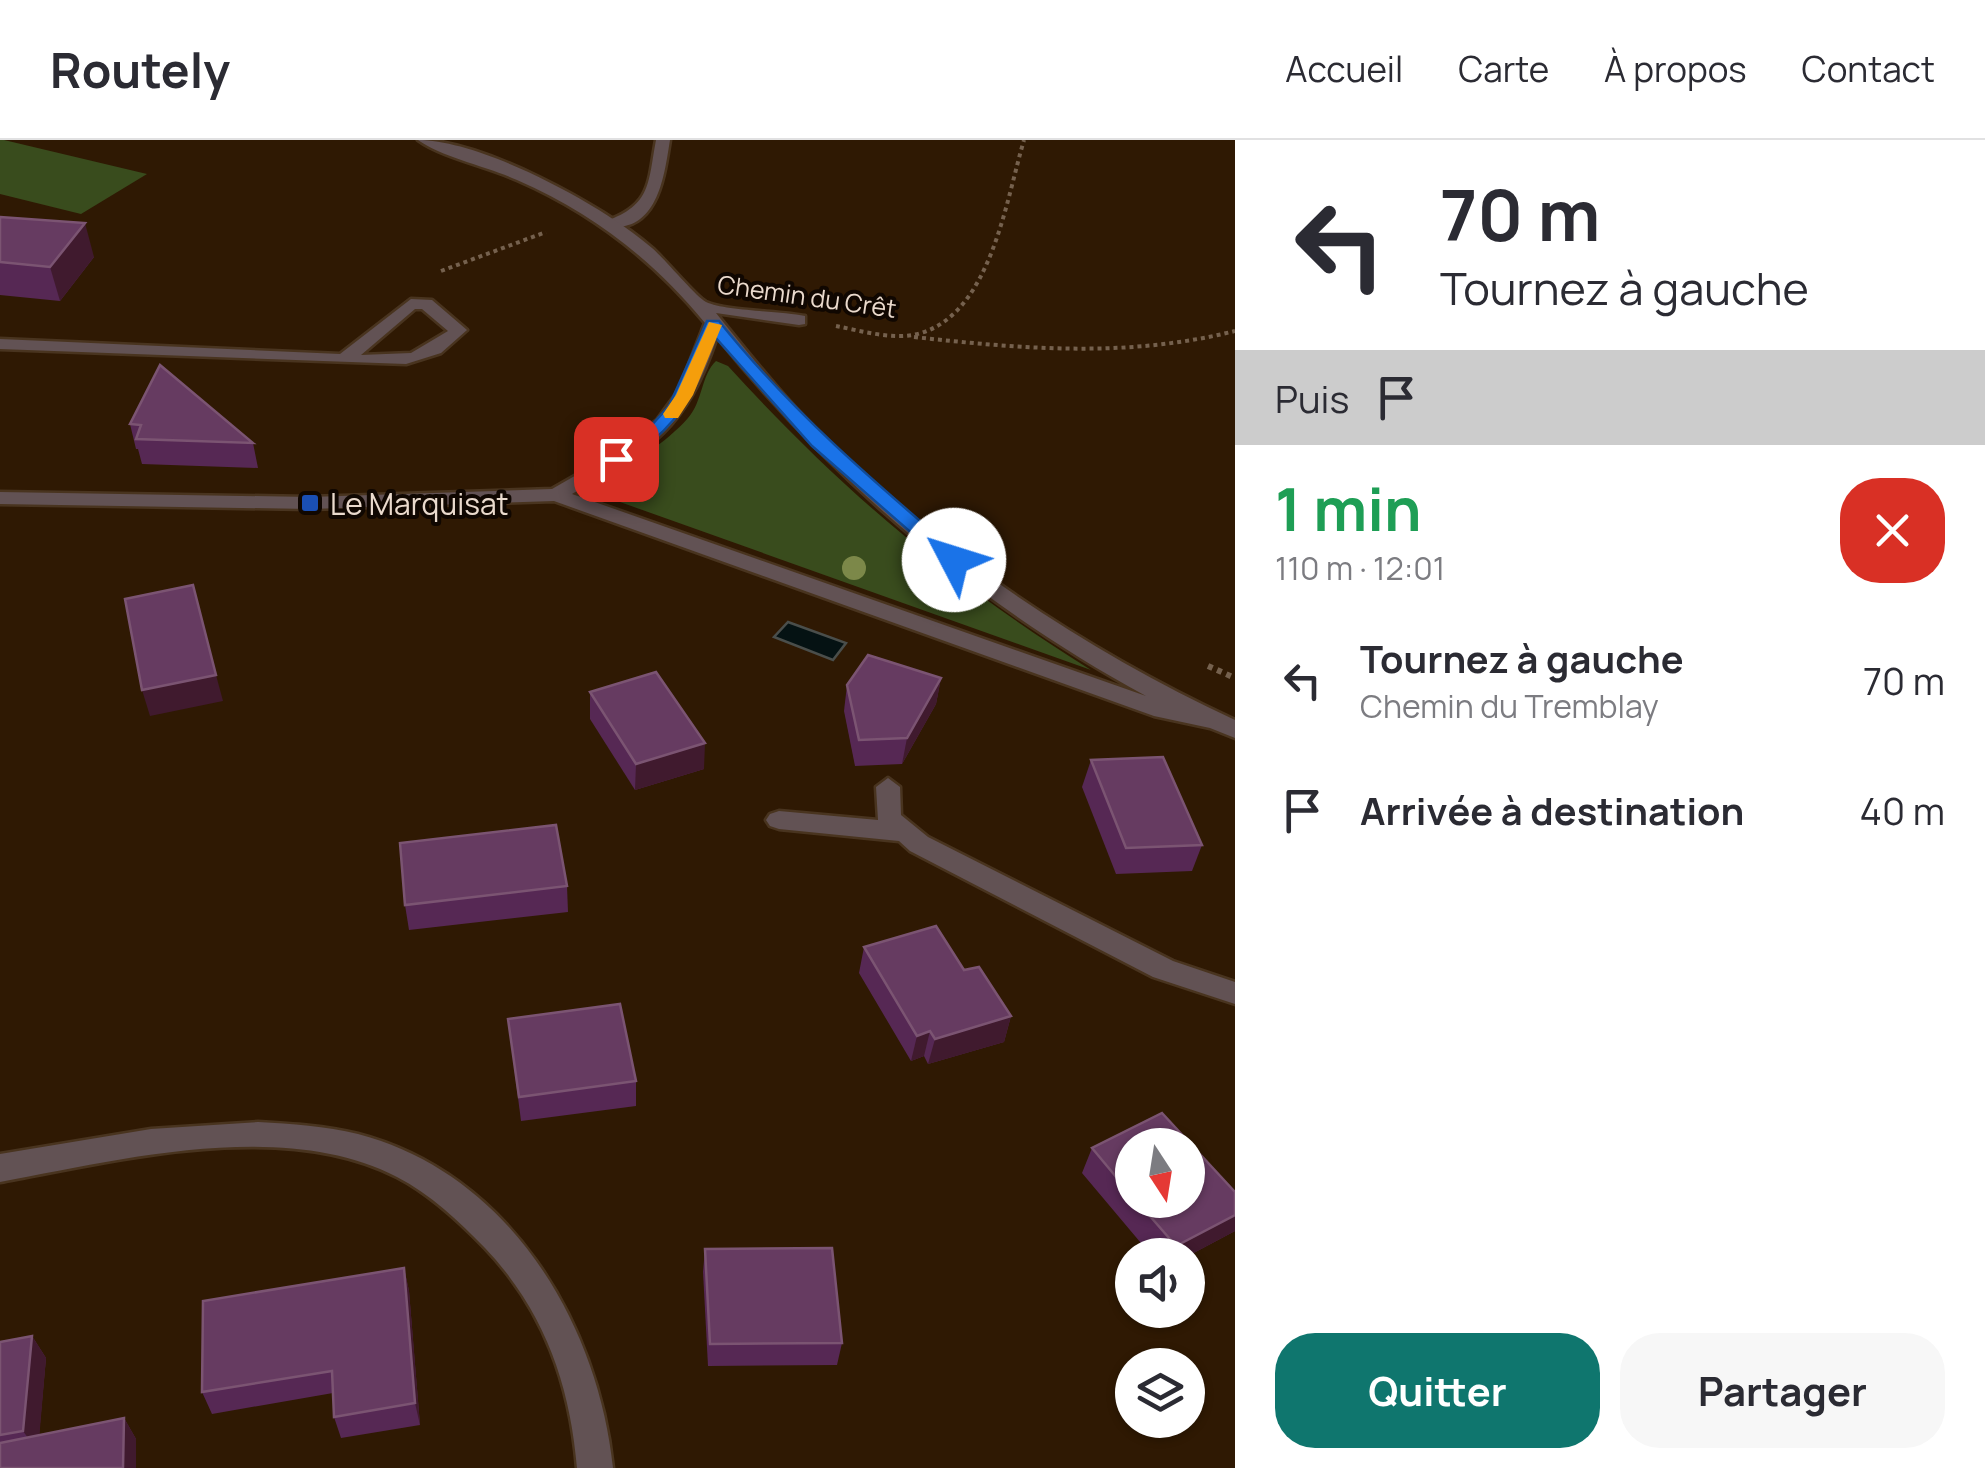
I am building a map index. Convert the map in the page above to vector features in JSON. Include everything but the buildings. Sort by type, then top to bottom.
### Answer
[{"type":"street","points":[[424,140],[507,170],[612,224],[652,255],[818,443],[954,560],[1036,619],[1225,725]]},
{"type":"street","points":[[612,224],[640,214],[650,204],[663,140]]},
{"type":"street","points":[[0,344],[346,358],[417,357],[454,337],[458,330],[426,304],[410,304],[346,358]]},
{"type":"street","name":"Chemin du Crêt","points":[[699,306],[799,320]]},
{"type":"street","points":[[556,495],[616,459],[665,422],[685,395],[713,324]]},
{"type":"street","points":[[0,498],[310,502],[556,495],[1162,710],[1225,725]]},
{"type":"street","points":[[888,787],[889,818],[901,832],[1163,969],[1235,993]]},
{"type":"street","points":[[779,820],[901,832]]},
{"type":"street","points":[[0,1168],[199,1136],[303,1138],[357,1149],[403,1165],[479,1219],[519,1261],[546,1298],[580,1387],[595,1468]]},
{"type":"path","name":"Chemin du Crêt","points":[[799,320],[893,335],[937,327],[978,282],[1001,225],[1024,140]]},
{"type":"path","points":[[410,304],[422,278],[594,214]]},
{"type":"path","points":[[893,335],[1039,350],[1092,350],[1186,343],[1235,331]]},
{"type":"path","points":[[1200,662],[1235,678]]},
{"type":"green space","points":[[0,140],[147,174],[81,214],[0,194]]},
{"type":"green space","points":[[716,361],[728,366],[812,453],[899,531],[991,603],[1091,670],[606,497],[605,484],[688,418]]},
{"type":"shaded area","points":[[788,622],[846,643],[833,660],[774,637]]},
{"type":"slow traffic","points":[[671,414],[685,395],[714,325]]},
{"type":"place","name":"Le Marquisat","points":[[310,503]]},
{"type":"route","points":[[616,459],[653,434],[677,408],[713,324],[818,443],[954,560]]}]
